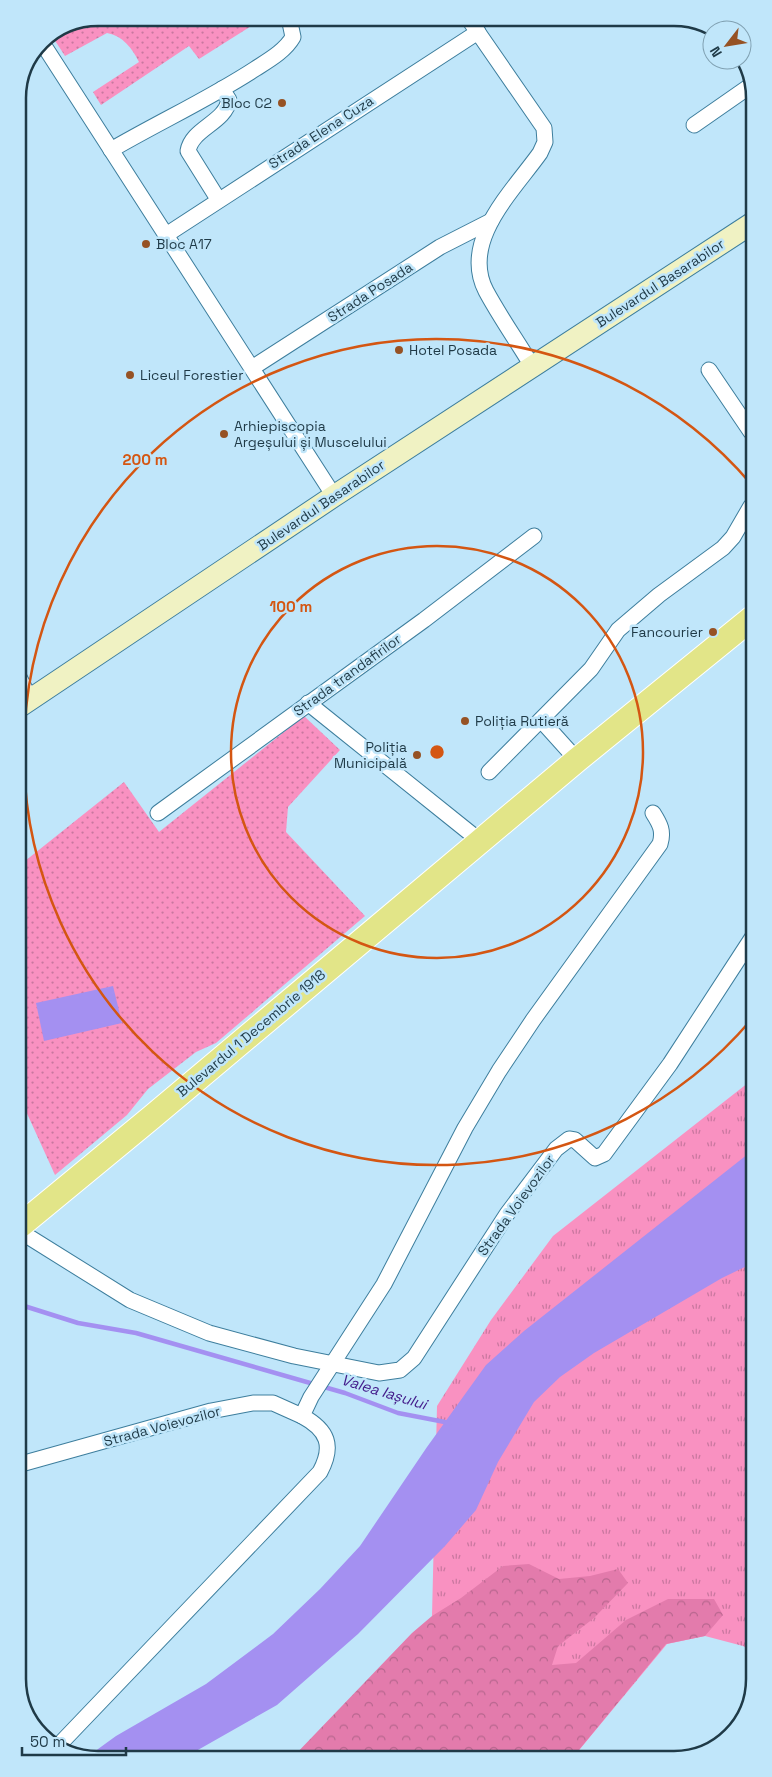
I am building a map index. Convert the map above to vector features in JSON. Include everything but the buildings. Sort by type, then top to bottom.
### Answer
[{"type":"main road","name":"Bulevardul Basarabilor","points":[[26,702],[334,496],[746,227]]},
{"type":"main road","name":"Bulevardul 1 Decembrie 1918","points":[[26,1221],[577,760],[746,623]]},
{"type":"street","points":[[111,150],[222,89],[289,44],[293,37],[291,26]]},
{"type":"street","points":[[474,26],[544,128],[545,142],[540,153],[491,221],[482,243],[480,261],[485,290],[532,366]]},
{"type":"street","name":"Strada Elena Cuza","points":[[166,235],[218,199],[478,32]]},
{"type":"street","points":[[46,49],[334,496]]},
{"type":"street","points":[[218,199],[188,151],[189,145],[201,132],[228,108],[229,100],[222,89]]},
{"type":"street","points":[[694,125],[745,89]]},
{"type":"street","name":"Strada Posada","points":[[252,368],[440,247],[491,221]]},
{"type":"street","points":[[709,370],[746,425]]},
{"type":"street","points":[[489,772],[591,669],[618,630],[659,596],[723,548],[733,537],[746,515]]},
{"type":"street","name":"Strada trandafirilor","points":[[158,812],[424,620],[534,536]]},
{"type":"street","points":[[308,703],[480,841]]},
{"type":"street","points":[[541,720],[577,760]]},
{"type":"street","points":[[302,1416],[312,1396],[388,1275],[465,1128],[499,1070],[660,844],[663,836],[653,813]]},
{"type":"street","name":"Strada Voievozilor","points":[[26,1235],[102,1284],[148,1308],[217,1335],[333,1365],[389,1373],[400,1370],[414,1358],[507,1214],[556,1148],[569,1139],[575,1140],[594,1158],[604,1154],[670,1064],[746,947]]},
{"type":"street","name":"Strada Voievozilor","points":[[26,1463],[211,1411],[253,1403],[273,1404],[317,1424],[328,1446],[328,1456],[320,1472],[63,1741]]},
{"type":"green space","points":[[251,26],[199,59],[189,46],[101,105],[93,92],[139,62],[133,52],[118,37],[107,33],[65,56],[55,41],[75,30],[89,27]]},
{"type":"green space","points":[[304,716],[340,750],[288,807],[286,832],[365,916],[216,1043],[196,1052],[148,1089],[127,1115],[55,1175],[26,1111],[26,860],[124,782],[159,832]]},
{"type":"green space","points":[[746,1084],[746,1648],[705,1636],[667,1644],[578,1751],[571,1751],[432,1616],[437,1406],[491,1320],[553,1236]]},
{"type":"green space","points":[[529,1564],[559,1579],[590,1576],[618,1569],[628,1583],[594,1618],[558,1646],[552,1665],[576,1663],[626,1620],[668,1599],[714,1599],[723,1615],[705,1636],[666,1644],[578,1751],[299,1751],[412,1633],[432,1616],[461,1598],[503,1566]]},
{"type":"shaded area","points":[[113,986],[122,1023],[44,1041],[36,1003]]},
{"type":"shaded area","points":[[746,1156],[746,1266],[722,1278],[594,1353],[560,1377],[534,1402],[498,1462],[476,1510],[445,1546],[358,1634],[277,1705],[196,1751],[95,1751],[116,1736],[206,1684],[273,1634],[320,1589],[360,1546],[427,1447],[486,1365],[524,1331]]},
{"type":"waterway","name":"Valea Iașului","points":[[26,1307],[78,1323],[136,1333],[345,1393],[398,1413],[450,1423]]},
{"type":"place","name":"Bloc C2","points":[[282,103]]},
{"type":"place","name":"Bloc A17","points":[[146,244]]},
{"type":"place","name":"Hotel Posada","points":[[399,350]]},
{"type":"place","name":"Liceul Forestier","points":[[130,375]]},
{"type":"place","name":"Arhiepiscopia Argeșului și Muscelului","points":[[224,434]]},
{"type":"place","name":"Fancourier","points":[[713,632]]},
{"type":"place","name":"Poliția Rutieră","points":[[465,721]]},
{"type":"place","name":"Poliția Municipală","points":[[417,755]]}]
